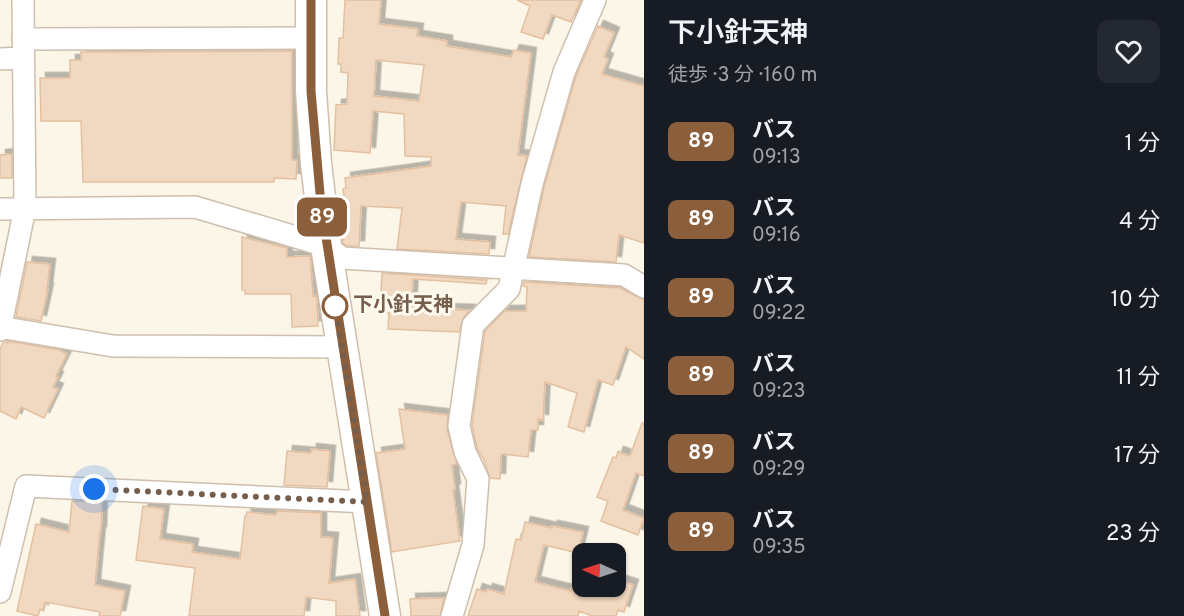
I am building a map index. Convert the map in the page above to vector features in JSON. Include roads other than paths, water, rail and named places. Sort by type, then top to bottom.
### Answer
[{"type":"main road","points":[[311,0],[310,38],[316,164],[326,246],[385,616]]},
{"type":"street","points":[[23,0],[25,208],[0,328],[113,346],[342,347]]},
{"type":"street","points":[[452,616],[473,545],[478,479],[465,452],[459,426],[473,325],[509,289],[532,184],[564,72],[595,0]]},
{"type":"street","points":[[0,58],[23,48],[310,38]]},
{"type":"street","points":[[0,209],[195,207],[326,246],[342,258],[624,275],[644,287]]},
{"type":"street","points":[[0,592],[26,486],[367,502]]},
{"type":"place","name":"下小針天神","points":[[335,306]]}]
